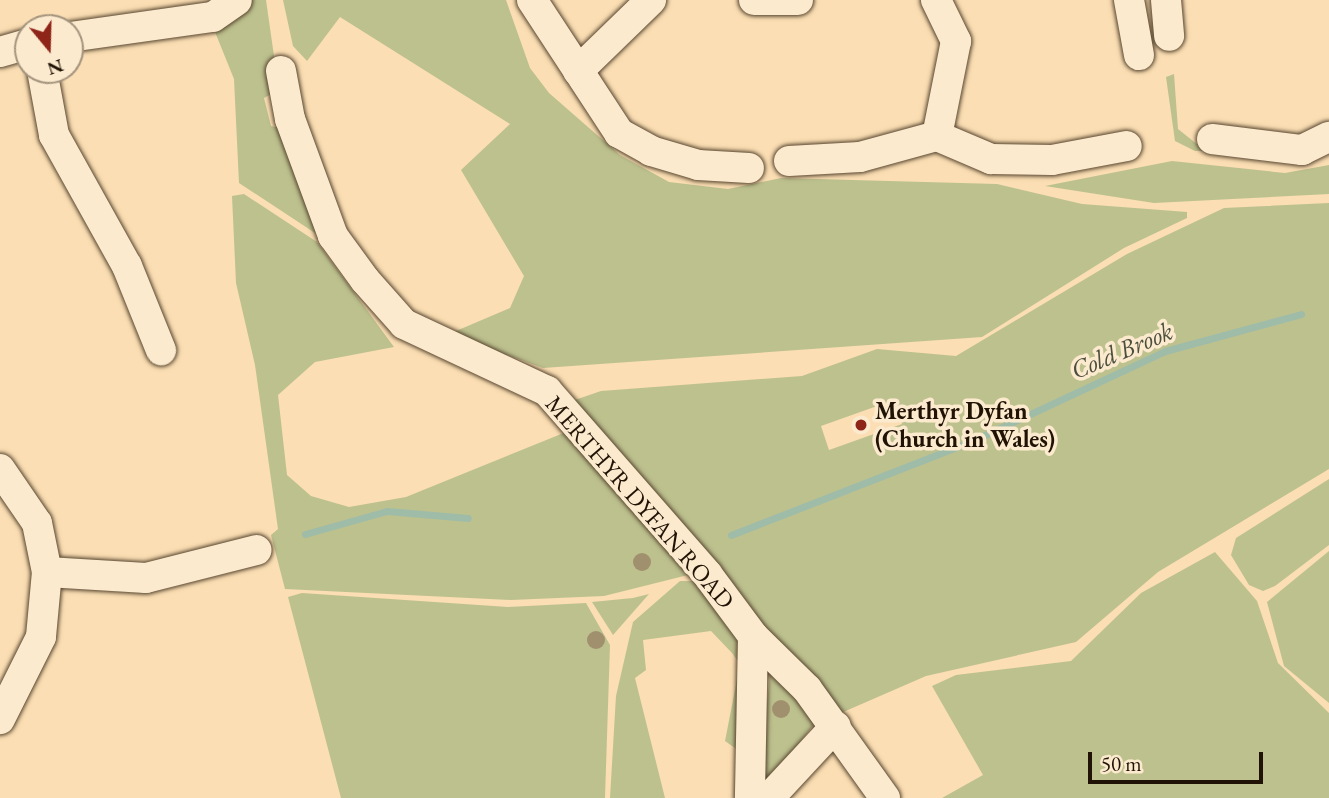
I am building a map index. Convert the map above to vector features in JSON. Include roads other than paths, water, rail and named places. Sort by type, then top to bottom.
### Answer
[{"type":"street","points":[[84,35],[213,17],[237,0]]},
{"type":"street","points":[[532,0],[619,133],[651,151],[698,165],[749,168]]},
{"type":"street","points":[[578,71],[651,0]]},
{"type":"street","points":[[754,0],[798,0]]},
{"type":"street","points":[[936,0],[956,41],[937,135]]},
{"type":"street","points":[[1129,0],[1139,55]]},
{"type":"street","points":[[1166,0],[1169,36]]},
{"type":"street","name":"MERTHYR DYFAN ROAD","points":[[281,71],[290,119],[333,236],[365,280],[404,324],[547,391],[707,574],[753,636],[836,726],[885,798]]},
{"type":"street","points":[[45,84],[54,135],[127,266],[161,350]]},
{"type":"street","points":[[789,161],[860,158],[937,135],[991,159],[1052,160],[1126,146]]},
{"type":"street","points":[[1212,139],[1302,150],[1329,137]]},
{"type":"street","points":[[0,469],[37,523],[47,572],[41,637],[0,719]]},
{"type":"street","points":[[47,572],[146,579],[257,550]]},
{"type":"street","points":[[750,798],[753,636]]},
{"type":"street","points":[[769,798],[836,726]]},
{"type":"waterway","name":"Cold Brook","points":[[731,535],[970,442],[1165,351],[1301,314]]},
{"type":"waterway","name":"Cold Brook","points":[[305,534],[387,511],[468,518]]},
{"type":"place","name":"Merthyr Dyfan (Church in Wales)","points":[[861,425]]}]
